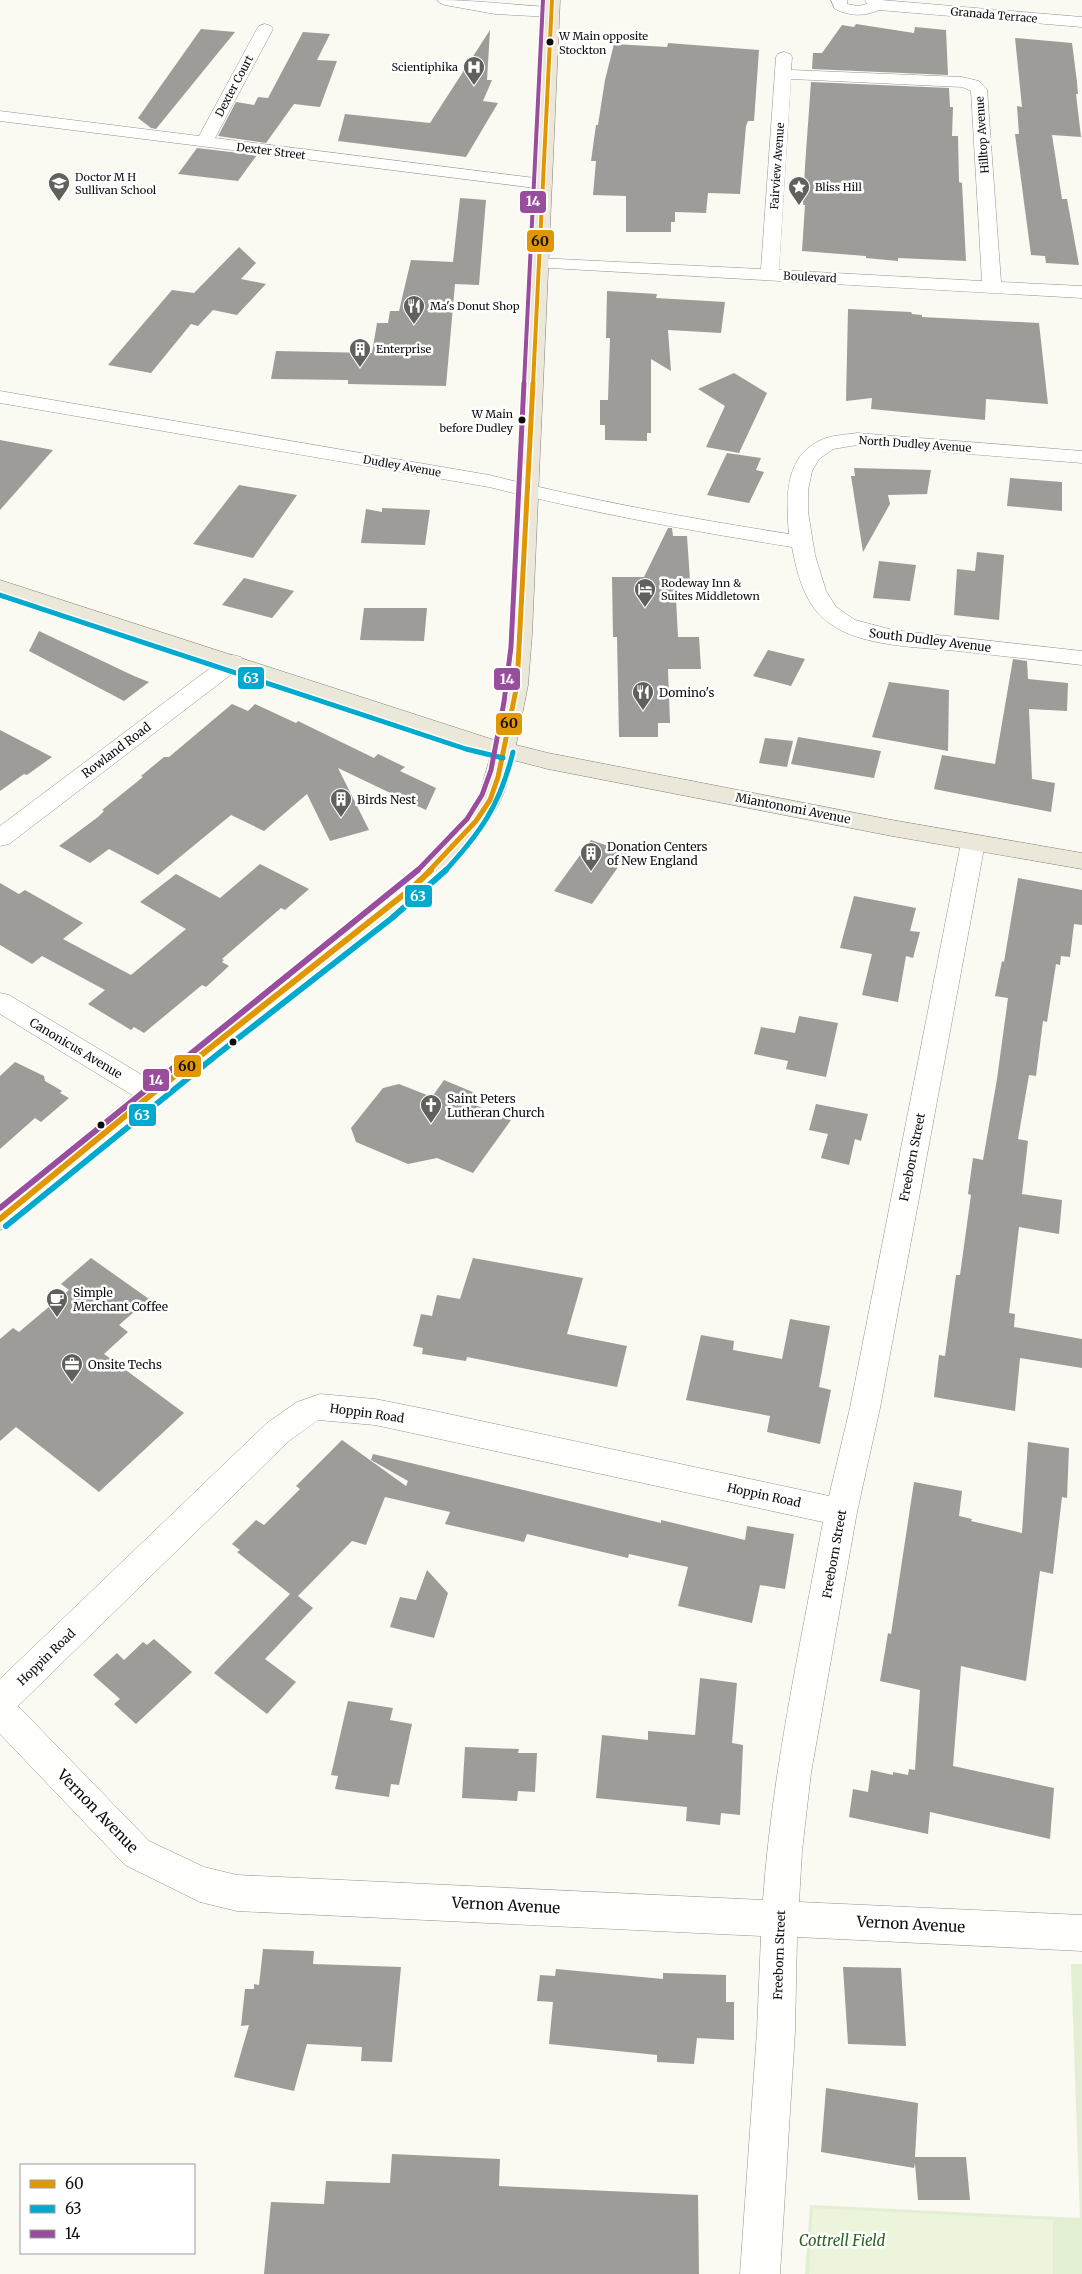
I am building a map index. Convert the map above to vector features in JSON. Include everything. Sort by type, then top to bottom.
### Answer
[{"type":"main road","points":[[0,1219],[152,1094],[412,888],[452,849],[476,821],[490,800],[505,750],[517,685],[529,490],[551,6]]},
{"type":"main road","name":"Miantonomi Avenue","points":[[0,586],[469,741],[548,761],[973,843],[1082,861]]},
{"type":"street","points":[[445,0],[502,10],[551,6]]},
{"type":"street","name":"Granada Terrace","points":[[839,0],[840,6],[850,10],[864,11],[875,2],[1082,22]]},
{"type":"street","name":"Dexter Court","points":[[204,142],[265,29]]},
{"type":"street","name":"Fairview Avenue","points":[[770,275],[784,65]]},
{"type":"street","name":"Hilltop Avenue","points":[[784,65],[962,82],[973,84],[979,89],[992,287]]},
{"type":"street","name":"Dexter Street","points":[[0,116],[543,184]]},
{"type":"street","name":"Boulevard","points":[[538,263],[1082,292]]},
{"type":"street","name":"Dudley Avenue","points":[[0,396],[529,490],[568,500],[706,527],[802,542]]},
{"type":"street","name":"North Dudley Avenue","points":[[802,542],[798,513],[798,481],[808,460],[826,445],[857,439],[1082,457]]},
{"type":"street","name":"South Dudley Avenue","points":[[802,542],[811,581],[819,600],[833,615],[855,629],[892,637],[1082,658]]},
{"type":"street","name":"Rowland Road","points":[[0,838],[233,662]]},
{"type":"street","name":"Freeborn Street","points":[[760,2274],[776,2031],[784,1851],[794,1773],[841,1512],[865,1408],[973,843]]},
{"type":"street","name":"Canonicus Avenue","points":[[0,1002],[152,1094]]},
{"type":"street","name":"Hoppin Road","points":[[0,1701],[278,1432],[308,1411],[320,1407],[375,1412],[430,1423],[841,1512]]},
{"type":"street","name":"Vernon Avenue","points":[[0,1710],[137,1853],[200,1884],[237,1893],[780,1917],[1082,1933]]},
{"type":"green space","name":"Cottrell Field","points":[[1071,1964],[1082,1964],[1082,2274],[805,2274],[810,2205],[1080,2218]]},
{"type":"green space","name":"Cottrell Field","points":[[813,2208],[1053,2220],[1053,2274],[809,2274]]},
{"type":"building","points":[[856,24],[914,33],[915,27],[946,30],[948,75],[812,69],[813,53],[822,53],[842,25],[854,27]]},
{"type":"building","points":[[201,29],[235,32],[156,129],[151,128],[138,118]]},
{"type":"building","points":[[490,30],[487,80],[492,80],[483,101],[498,103],[466,157],[338,141],[345,114],[430,123]]},
{"type":"building","points":[[303,32],[330,34],[317,60],[337,61],[320,107],[294,104],[266,143],[218,136],[236,102],[254,105],[258,97],[268,98]]},
{"type":"building","points":[[1015,38],[1072,43],[1081,137],[1052,135],[1062,199],[1067,199],[1079,265],[1046,263],[1045,256],[1031,255],[1015,134],[1019,134],[1017,106],[1022,107]]},
{"type":"building","points":[[668,43],[759,50],[754,121],[748,121],[746,126],[740,194],[708,193],[706,213],[675,212],[675,222],[671,222],[671,232],[626,232],[626,196],[593,195],[596,161],[591,161],[605,80],[614,44],[667,47]]},
{"type":"building","points":[[811,82],[949,88],[950,107],[953,107],[952,136],[958,136],[959,182],[962,183],[966,261],[898,258],[898,261],[866,258],[866,256],[802,251],[805,166]]},
{"type":"building","points":[[197,148],[257,155],[238,181],[178,174]]},
{"type":"building","points":[[460,198],[486,200],[479,285],[455,284],[446,386],[348,384],[348,380],[271,379],[276,351],[372,353],[377,323],[388,323],[390,311],[399,311],[411,260],[453,262]]},
{"type":"building","points":[[239,247],[256,263],[241,279],[266,284],[237,315],[213,310],[198,326],[191,324],[151,373],[108,365],[172,290],[194,293]]},
{"type":"building","points":[[607,291],[657,294],[656,298],[725,302],[721,333],[668,330],[671,371],[651,359],[651,433],[647,433],[647,441],[605,440],[605,425],[600,425],[600,400],[608,400],[610,338],[606,338]]},
{"type":"building","points":[[848,309],[911,312],[912,314],[922,315],[922,317],[1039,323],[1048,404],[986,399],[985,420],[871,409],[872,398],[846,401]]},
{"type":"building","points":[[734,373],[767,393],[739,453],[706,447],[725,406],[698,389]]},
{"type":"building","points":[[0,440],[53,450],[0,510]]},
{"type":"building","points":[[727,453],[761,458],[756,470],[764,472],[749,503],[707,495]]},
{"type":"building","points":[[854,468],[931,470],[927,494],[888,495],[890,504],[863,552],[851,476],[855,476]]},
{"type":"building","points":[[1010,478],[1062,482],[1062,511],[1007,506]]},
{"type":"building","points":[[239,485],[297,495],[253,558],[193,544]]},
{"type":"building","points":[[382,508],[430,510],[425,545],[361,543],[366,509],[382,512]]},
{"type":"building","name":"Rodeway Inn & Suites Middletown","points":[[668,528],[672,528],[673,536],[687,536],[690,580],[675,579],[678,637],[699,637],[701,669],[668,669],[670,723],[658,723],[658,737],[619,737],[617,637],[613,637],[612,577],[644,577]]},
{"type":"building","points":[[977,552],[1004,555],[999,620],[954,615],[957,569],[975,571]]},
{"type":"building","points":[[879,561],[916,565],[910,601],[873,598]]},
{"type":"building","points":[[244,578],[294,591],[272,618],[222,605]]},
{"type":"building","points":[[364,608],[427,608],[424,641],[360,640]]},
{"type":"building","points":[[39,631],[149,682],[124,701],[29,651]]},
{"type":"building","points":[[768,650],[805,659],[791,686],[753,676]]},
{"type":"building","points":[[1013,659],[1027,661],[1028,679],[1068,683],[1067,711],[1029,709],[1032,779],[1055,783],[1051,812],[934,789],[942,755],[995,764]]},
{"type":"building","points":[[889,682],[949,690],[948,751],[872,737]]},
{"type":"building","points":[[232,704],[248,711],[255,704],[296,723],[298,721],[374,758],[378,754],[405,767],[400,771],[436,788],[426,810],[338,768],[369,830],[330,841],[307,794],[264,831],[231,815],[158,875],[109,849],[90,863],[59,846],[98,817],[104,811],[102,810],[143,777],[141,776],[164,757],[169,757]]},
{"type":"building","points":[[0,730],[52,757],[0,791]]},
{"type":"building","points":[[798,737],[881,751],[874,778],[791,764]]},
{"type":"building","points":[[765,738],[793,741],[787,767],[759,763]]},
{"type":"building","name":"Donation Centers of New England","points":[[591,840],[628,853],[592,904],[554,891]]},
{"type":"building","points":[[260,864],[309,889],[285,910],[281,908],[222,959],[224,960],[222,962],[229,966],[206,987],[202,985],[144,1033],[134,1027],[131,1030],[88,1004],[105,990],[42,956],[32,964],[0,945],[0,883],[19,894],[25,890],[83,923],[63,939],[131,975],[186,929],[140,902],[176,874],[220,898]]},
{"type":"building","points":[[1018,878],[1082,890],[1082,925],[1074,924],[1070,957],[1061,956],[1060,965],[1056,964],[1047,1022],[1043,1021],[1036,1076],[1029,1075],[1018,1139],[1028,1141],[1022,1194],[1062,1200],[1059,1234],[1019,1227],[1009,1313],[1015,1314],[1014,1327],[1082,1339],[1082,1368],[1020,1358],[1015,1411],[934,1397],[939,1355],[945,1356],[956,1275],[960,1275],[971,1195],[968,1194],[973,1158],[983,1160],[997,1079],[1008,998],[995,996],[1002,961],[1004,962]]},
{"type":"building","points":[[854,896],[916,908],[910,931],[920,932],[913,958],[906,956],[898,1002],[862,995],[872,954],[840,948]]},
{"type":"building","points":[[799,1016],[838,1023],[826,1077],[786,1069],[788,1061],[754,1054],[761,1027],[795,1033]]},
{"type":"building","points":[[15,1062],[44,1076],[45,1081],[62,1091],[60,1093],[69,1098],[41,1122],[35,1118],[0,1149],[0,1076]]},
{"type":"building","name":"Saint Peters Lutheran Church","points":[[444,1080],[475,1093],[468,1102],[511,1120],[473,1173],[437,1158],[408,1164],[356,1142],[351,1128],[383,1088],[399,1084],[432,1097]]},
{"type":"building","points":[[816,1104],[868,1114],[861,1141],[855,1139],[849,1165],[821,1158],[828,1134],[809,1130]]},
{"type":"building","name":"Onsite Techs","points":[[91,1258],[149,1299],[119,1325],[128,1332],[104,1354],[184,1413],[99,1492],[16,1427],[0,1441],[0,1339],[13,1328],[19,1332],[69,1290],[61,1284]]},
{"type":"building","points":[[473,1258],[583,1278],[567,1334],[627,1346],[617,1387],[467,1357],[466,1361],[422,1354],[423,1348],[413,1346],[421,1314],[432,1316],[437,1295],[460,1299]]},
{"type":"building","points":[[790,1319],[830,1326],[819,1387],[831,1390],[820,1444],[767,1432],[770,1416],[686,1400],[701,1335],[734,1341],[733,1350],[782,1359]]},
{"type":"building","points":[[342,1440],[406,1486],[408,1481],[371,1460],[373,1454],[661,1523],[661,1520],[745,1540],[747,1526],[794,1534],[785,1589],[760,1585],[752,1623],[678,1606],[688,1567],[629,1554],[628,1558],[527,1534],[524,1542],[445,1524],[450,1512],[385,1497],[366,1545],[352,1541],[298,1596],[313,1608],[265,1659],[296,1682],[267,1714],[214,1673],[290,1594],[237,1552],[240,1550],[232,1544],[256,1520],[264,1525],[300,1489],[296,1486]]},
{"type":"building","points":[[1028,1442],[1069,1448],[1067,1498],[1062,1497],[1053,1574],[1040,1571],[1026,1681],[961,1666],[953,1766],[1054,1788],[1050,1839],[930,1812],[928,1834],[849,1817],[853,1789],[868,1792],[871,1770],[893,1775],[893,1772],[908,1775],[909,1769],[915,1770],[920,1690],[880,1681],[888,1633],[891,1634],[914,1482],[962,1491],[959,1516],[972,1519],[971,1521],[1022,1533]]},
{"type":"building","points":[[427,1570],[448,1593],[434,1638],[390,1627],[400,1597],[416,1600]]},
{"type":"building","points":[[154,1639],[192,1672],[136,1724],[114,1704],[120,1699],[93,1675],[117,1653],[124,1660],[143,1642],[147,1645]]},
{"type":"building","points":[[700,1678],[737,1683],[732,1743],[743,1745],[740,1815],[721,1813],[720,1825],[686,1821],[687,1807],[596,1798],[602,1735],[648,1740],[648,1731],[695,1735]]},
{"type":"building","points":[[348,1701],[393,1708],[390,1720],[412,1724],[399,1785],[391,1784],[389,1797],[335,1789],[338,1776],[331,1775]]},
{"type":"building","points":[[465,1747],[519,1749],[518,1753],[537,1753],[535,1792],[518,1791],[517,1801],[462,1798]]},
{"type":"building","points":[[263,1949],[314,1951],[313,1964],[401,1967],[392,2062],[361,2061],[362,2047],[307,2044],[294,2091],[234,2077],[249,2025],[241,2026],[245,1989],[254,1989],[254,1984],[259,1985]]},
{"type":"building","points":[[843,1967],[901,1968],[906,2046],[848,2044]]},
{"type":"building","points":[[556,1969],[663,1979],[663,1973],[726,1975],[726,2002],[734,2002],[734,2040],[697,2038],[694,2064],[657,2062],[657,2055],[549,2044],[553,2002],[537,2001],[540,1975],[555,1976]]},
{"type":"building","points":[[826,2088],[918,2103],[915,2157],[966,2157],[970,2200],[918,2200],[915,2163],[914,2168],[821,2152]]},
{"type":"building","points":[[392,2154],[500,2159],[499,2186],[698,2195],[699,2274],[264,2274],[271,2202],[324,2204],[326,2181],[390,2183]]},
{"type":"transit line","name":"14","points":[[0,1208],[147,1087],[406,881],[458,830],[482,795],[491,770],[508,675],[512,633],[543,0]]},
{"type":"transit line","name":"60","points":[[0,1219],[152,1094],[412,888],[452,849],[476,821],[490,800],[498,777],[517,685],[521,634],[552,0]]},
{"type":"transit line","name":"63","points":[[0,595],[466,749],[503,758]]},
{"type":"transit line","name":"63","points":[[6,1226],[218,1054],[367,939],[418,897],[464,851],[484,825],[502,790],[513,752]]},
{"type":"place","name":"W Main opposite Stockton","points":[[550,42]]},
{"type":"place","name":"Scientiphika","points":[[474,86]]},
{"type":"place","name":"Doctor M H Sullivan School","points":[[59,202]]},
{"type":"place","name":"Bliss Hill","points":[[799,206]]},
{"type":"place","name":"Ma's Donut Shop","points":[[414,325]]},
{"type":"place","name":"Enterprise","points":[[360,368]]},
{"type":"place","name":"W Main before Dudley","points":[[522,420]]},
{"type":"place","name":"Rodeway Inn & Suites Middletown","points":[[645,608]]},
{"type":"place","name":"Domino's","points":[[643,711]]},
{"type":"place","name":"Birds Nest","points":[[341,818]]},
{"type":"place","name":"Donation Centers of New England","points":[[591,872]]},
{"type":"place","name":"Saint Peters Lutheran Church","points":[[431,1124]]},
{"type":"place","name":"Simple Merchant Coffee","points":[[57,1318]]},
{"type":"place","name":"Onsite Techs","points":[[72,1383]]}]
